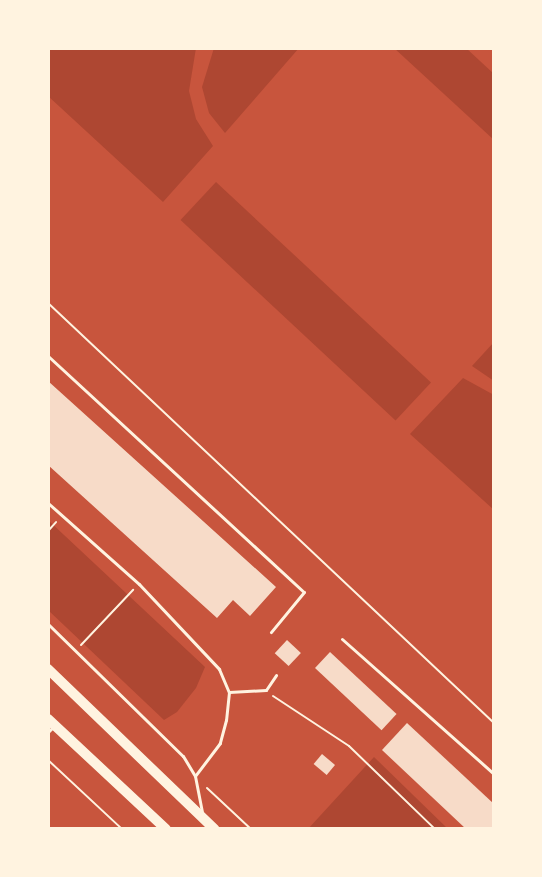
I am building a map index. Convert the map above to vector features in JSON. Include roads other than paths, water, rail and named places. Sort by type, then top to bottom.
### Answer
[{"type":"highway","points":[[48,669],[214,829]]},
{"type":"highway","points":[[50,726],[166,829]]},
{"type":"lane","points":[[48,356],[304,592],[271,632]]},
{"type":"lane","points":[[48,503],[139,584],[203,648],[219,669],[229,692],[220,743],[195,776]]},
{"type":"lane","points":[[48,624],[183,756],[195,776],[203,819]]},
{"type":"lane","points":[[342,639],[494,774]]},
{"type":"lane","points":[[229,692],[266,690],[276,675]]}]
